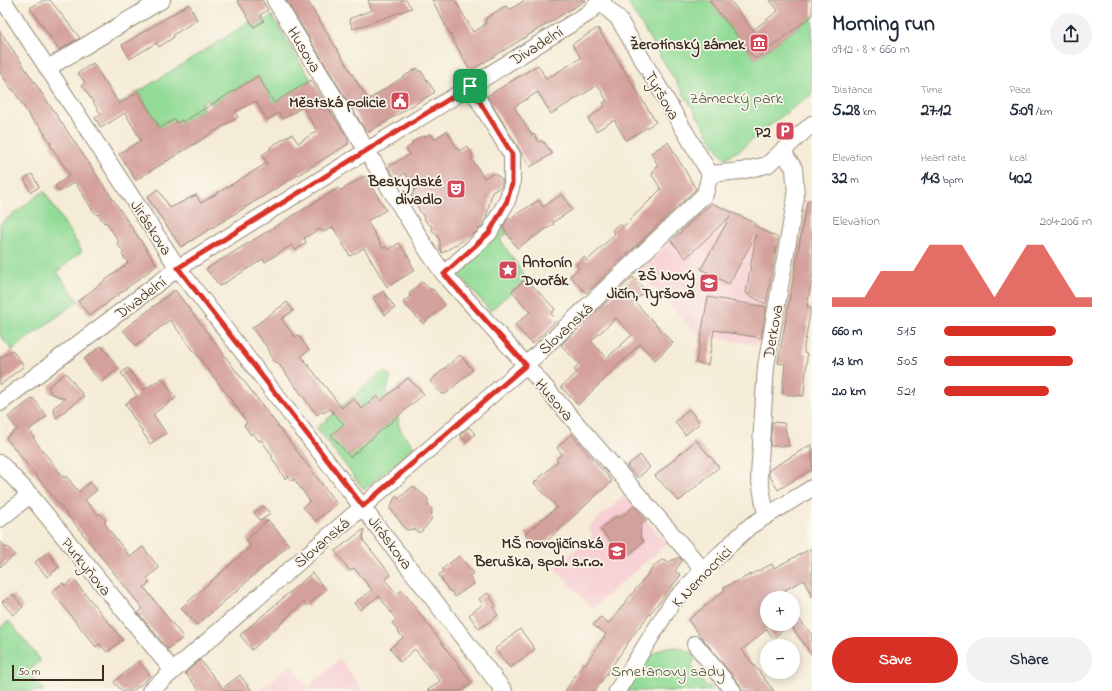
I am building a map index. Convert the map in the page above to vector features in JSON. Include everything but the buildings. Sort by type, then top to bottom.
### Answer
[{"type":"street","name":"Jiráskova","points":[[3,0],[178,268],[363,506],[504,691]]},
{"type":"street","points":[[48,68],[162,0]]},
{"type":"street","name":"Husova","points":[[275,0],[366,151],[429,253],[444,274],[526,365],[703,570]]},
{"type":"street","name":"Divadelní","points":[[0,403],[178,268],[587,14],[601,1]]},
{"type":"street","name":"Tyršova","points":[[601,1],[618,18],[710,174]]},
{"type":"street","points":[[444,274],[489,233],[507,201],[512,184],[512,154],[470,86]]},
{"type":"street","points":[[710,174],[741,171],[767,165],[812,124]]},
{"type":"street","name":"Derkova","points":[[766,515],[759,476],[766,366],[796,196],[794,168],[782,151]]},
{"type":"street","name":"Slovanská","points":[[150,691],[526,365],[705,194],[710,174]]},
{"type":"street","name":"Purkyňova","points":[[0,463],[30,495],[173,671]]},
{"type":"street","name":"K Nemocnici","points":[[617,691],[672,603],[703,570],[750,526],[812,488]]},
{"type":"street","points":[[0,519],[30,495]]},
{"type":"street","points":[[695,644],[733,691]]},
{"type":"shaded area","name":"ZŠ Nový Jičín, Tyršova","points":[[712,202],[779,238],[777,241],[759,345],[698,335],[639,272]]},
{"type":"shaded area","name":"MŠ novojičínská Beruška, spol. s.r.o.","points":[[625,495],[667,544],[592,608],[555,568],[593,535],[588,528]]},
{"type":"shaded area","points":[[340,659],[364,691],[259,691],[291,664],[308,687]]},
{"type":"green space","name":"Zámecký park","points":[[626,0],[709,0],[755,59],[812,16],[812,94],[774,122],[740,150],[725,158],[720,153]]},
{"type":"green space","points":[[272,16],[311,80],[274,104],[258,76],[211,105],[208,99],[201,104],[204,109],[183,122],[182,120],[164,134],[138,92],[251,21],[254,27]]},
{"type":"green space","points":[[44,191],[82,251],[57,272],[78,301],[12,350],[0,335],[0,224]]},
{"type":"green space","points":[[499,222],[507,234],[500,239],[526,279],[490,311],[459,274],[459,269],[463,268],[477,254]]},
{"type":"green space","points":[[384,370],[391,378],[387,391],[388,399],[398,417],[400,429],[414,447],[364,490],[317,428]]},
{"type":"green space","points":[[9,621],[41,661],[28,671],[44,691],[0,691],[0,628]]},
{"type":"green space","name":"Smetanovy sady","points":[[666,647],[677,647],[693,653],[694,661],[691,666],[697,674],[700,672],[703,676],[700,678],[707,687],[710,685],[713,689],[710,691],[624,691],[642,665],[652,655]]},
{"type":"place","name":"Žerotínský zámek","points":[[759,43]]},
{"type":"place","name":"Městská policie","points":[[400,101]]},
{"type":"place","name":"P2","points":[[785,131]]},
{"type":"place","name":"Beskydské divadlo","points":[[456,189]]},
{"type":"place","name":"Antonín Dvořák","points":[[508,270]]},
{"type":"place","name":"ZŠ Nový Jičín, Tyršova","points":[[709,283]]},
{"type":"place","name":"MŠ novojičínská Beruška, spol. s.r.o.","points":[[617,551]]},
{"type":"route","points":[[470,86],[512,154],[512,184],[507,201],[489,233],[444,274],[526,365],[363,506],[178,268],[470,86]]}]
